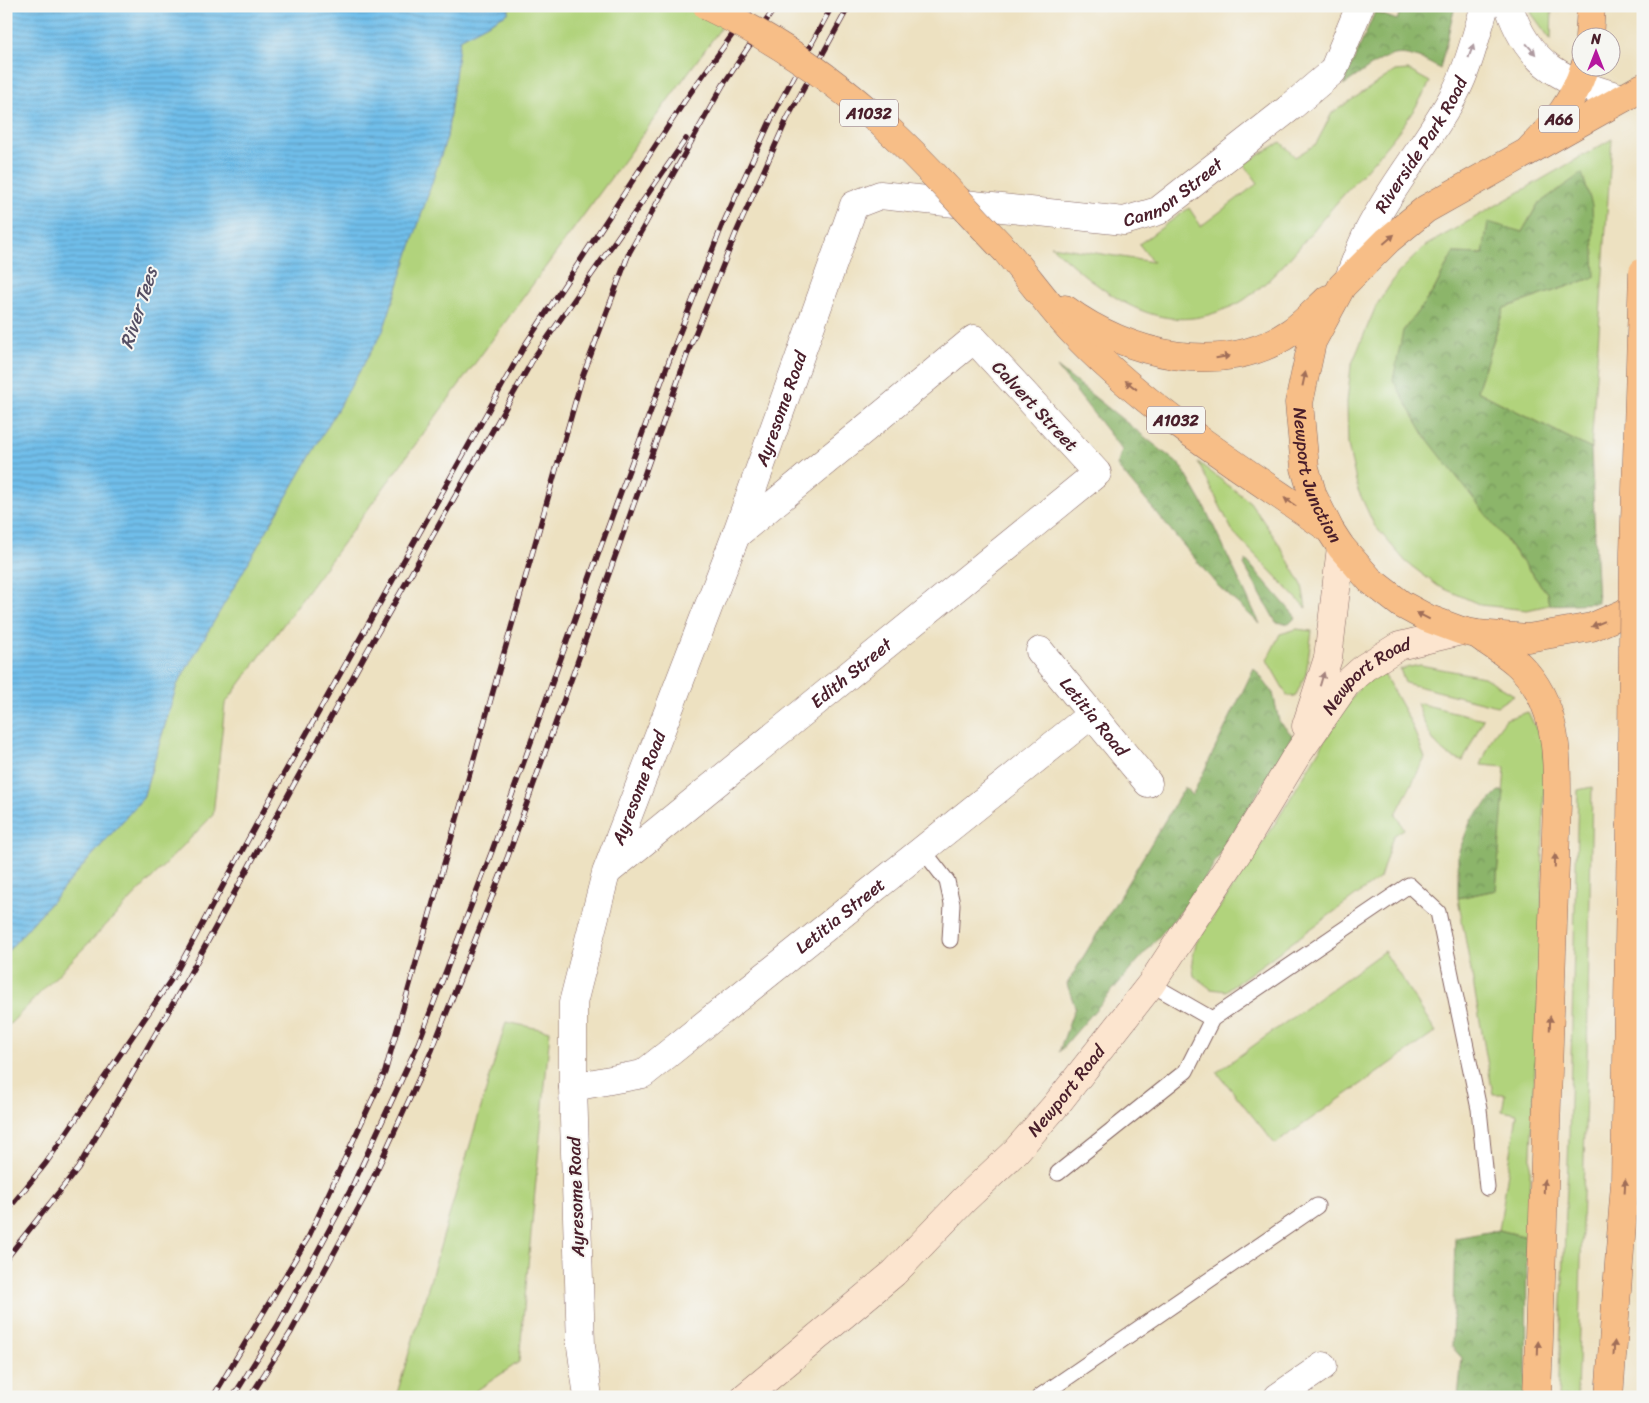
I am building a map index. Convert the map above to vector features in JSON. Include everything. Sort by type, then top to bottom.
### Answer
[{"type":"main road","name":"A1032","points":[[707,6],[739,21],[840,87],[892,133],[1006,251],[1071,330],[1124,381],[1335,539]]},
{"type":"main road","points":[[1590,28],[1592,6]]},
{"type":"main road","name":"A66","points":[[1531,148],[1558,122],[1581,78]]},
{"type":"main road","name":"Newport Junction","points":[[1633,92],[1426,209],[1388,240],[1345,282],[1312,342],[1299,403],[1305,468],[1313,496],[1335,539],[1370,580],[1401,604],[1427,618],[1470,633],[1528,638],[1592,627],[1643,605]]},
{"type":"main road","points":[[1609,1397],[1626,1183],[1634,552],[1643,272]]},
{"type":"main road","name":"A1032","points":[[1039,290],[1076,318],[1142,348],[1174,356],[1212,358],[1251,352],[1291,332],[1345,282]]},
{"type":"main road","name":"Newport Road","points":[[1295,758],[1328,658],[1335,539]]},
{"type":"main road","points":[[1470,633],[1520,666],[1538,688],[1551,718],[1557,747],[1557,813],[1537,1397]]},
{"type":"main road","name":"Newport Road","points":[[745,1397],[894,1274],[964,1200],[1016,1151],[1056,1105],[1151,984],[1242,846],[1295,758],[1347,683],[1365,667],[1399,646],[1470,633]]},
{"type":"street","name":"Cannon Street","points":[[854,205],[880,195],[1124,221],[1158,211],[1292,106],[1332,71],[1360,6]]},
{"type":"street","name":"Riverside Park Road","points":[[1345,282],[1367,233],[1392,192],[1422,149],[1456,91],[1485,6]]},
{"type":"street","points":[[1510,6],[1518,32],[1544,64],[1572,73]]},
{"type":"street","points":[[1588,78],[1633,92]]},
{"type":"street","name":"Ayresome Road","points":[[588,1397],[581,1346],[572,1003],[606,874],[736,535],[854,205]]},
{"type":"street","name":"Calvert Street","points":[[736,535],[974,339],[1097,472]]},
{"type":"street","name":"Edith Street","points":[[606,874],[1097,472]]},
{"type":"street","name":"Letitia Road","points":[[1040,651],[1148,783]]},
{"type":"street","name":"Letitia Street","points":[[573,1087],[643,1074],[1092,714]]},
{"type":"street","points":[[1287,1394],[1323,1366]]},
{"type":"lane","points":[[922,850],[947,881],[952,904],[950,940]]},
{"type":"lane","points":[[1058,1173],[1186,1071],[1212,1019],[1409,885],[1438,912],[1479,1109],[1487,1188]]},
{"type":"lane","points":[[1151,984],[1212,1019]]},
{"type":"lane","points":[[1039,1397],[1317,1206]]},
{"type":"green space","points":[[510,6],[737,6],[225,704],[213,815],[6,1028],[6,953],[143,798],[177,685],[447,137],[459,39],[508,13]]},
{"type":"green space","points":[[1402,6],[1455,6],[1440,69],[1424,60],[1399,54],[1379,61],[1343,85],[1375,12],[1397,20]]},
{"type":"green space","points":[[1530,6],[1552,6],[1551,40],[1532,14]]},
{"type":"green space","points":[[1408,70],[1430,82],[1410,116],[1385,148],[1269,280],[1238,303],[1220,311],[1195,318],[1172,318],[1149,313],[1107,292],[1051,246],[1153,262],[1139,244],[1189,208],[1201,226],[1258,183],[1244,164],[1281,142],[1295,157],[1316,144],[1332,113],[1395,71]]},
{"type":"green space","points":[[1612,139],[1591,449],[1477,391],[1504,308],[1595,277],[1538,204],[1522,232],[1483,254],[1453,253],[1434,290],[1403,331],[1508,544],[1547,593],[1549,605],[1527,610],[1481,605],[1438,586],[1406,562],[1374,525],[1358,490],[1348,445],[1347,402],[1351,366],[1376,306],[1398,273],[1425,246]]},
{"type":"green space","points":[[1582,173],[1592,205],[1595,277],[1504,308],[1477,391],[1591,449],[1598,603],[1549,605],[1547,593],[1425,436],[1393,380],[1403,331],[1434,290],[1453,253],[1483,254],[1488,222],[1522,232],[1538,204]]},
{"type":"green space","points":[[1057,367],[1181,466],[1203,504],[1260,624],[1216,584],[1117,466],[1122,450]]},
{"type":"green space","points":[[1198,462],[1250,502],[1277,541],[1302,585],[1306,608],[1233,532]]},
{"type":"green space","points":[[1246,560],[1296,617],[1289,624],[1276,622],[1244,565]]},
{"type":"green space","points":[[1297,629],[1312,631],[1306,674],[1295,697],[1287,695],[1267,660],[1280,634]]},
{"type":"green space","points":[[1420,665],[1484,677],[1514,695],[1497,706],[1405,683],[1400,669]]},
{"type":"green space","points":[[1254,668],[1273,693],[1279,721],[1293,736],[1194,896],[1059,1052],[1075,1007],[1067,984],[1185,787],[1192,796]]},
{"type":"green space","points":[[1384,674],[1411,723],[1425,758],[1396,814],[1404,829],[1393,836],[1380,878],[1226,991],[1211,989],[1194,976],[1192,961],[1196,943],[1273,827],[1342,712],[1361,685]]},
{"type":"green space","points":[[1417,703],[1483,719],[1463,761],[1445,753],[1432,739]]},
{"type":"green space","points":[[1528,712],[1545,747],[1541,943],[1527,1237],[1499,1230],[1517,1114],[1502,1111],[1505,1094],[1493,1094],[1458,898],[1496,890],[1505,767],[1481,765],[1493,736],[1506,719]]},
{"type":"green space","points":[[1592,787],[1587,1059],[1577,1397],[1558,1397],[1569,1138],[1578,790]]},
{"type":"green space","points":[[1499,791],[1504,791],[1496,890],[1458,898],[1458,854],[1471,820]]},
{"type":"green space","points":[[1384,951],[1436,1032],[1275,1144],[1217,1072]]},
{"type":"green space","points":[[506,1022],[550,1031],[519,1362],[467,1397],[396,1397]]},
{"type":"green space","points":[[1499,1230],[1527,1237],[1526,1397],[1458,1397],[1462,1358],[1452,1347],[1455,1238]]},
{"type":"water","name":"River Tees","points":[[6,6],[510,6],[508,13],[460,39],[447,137],[383,331],[177,685],[143,798],[6,953]]},
{"type":"railway","points":[[6,1212],[46,1163],[175,974],[281,779],[525,345],[686,99],[753,6]]},
{"type":"railway","points":[[213,1397],[309,1236],[385,1072],[582,378],[629,253],[723,85],[776,6]]},
{"type":"railway","points":[[233,1397],[278,1325],[350,1191],[418,1044],[492,851],[676,342],[722,226],[774,113],[832,6]]},
{"type":"railway","points":[[250,1397],[291,1332],[364,1198],[432,1050],[508,856],[690,347],[736,233],[787,119],[849,6]]},
{"type":"railway","points":[[6,1259],[78,1168],[186,981],[366,653],[535,356],[686,139]]}]
